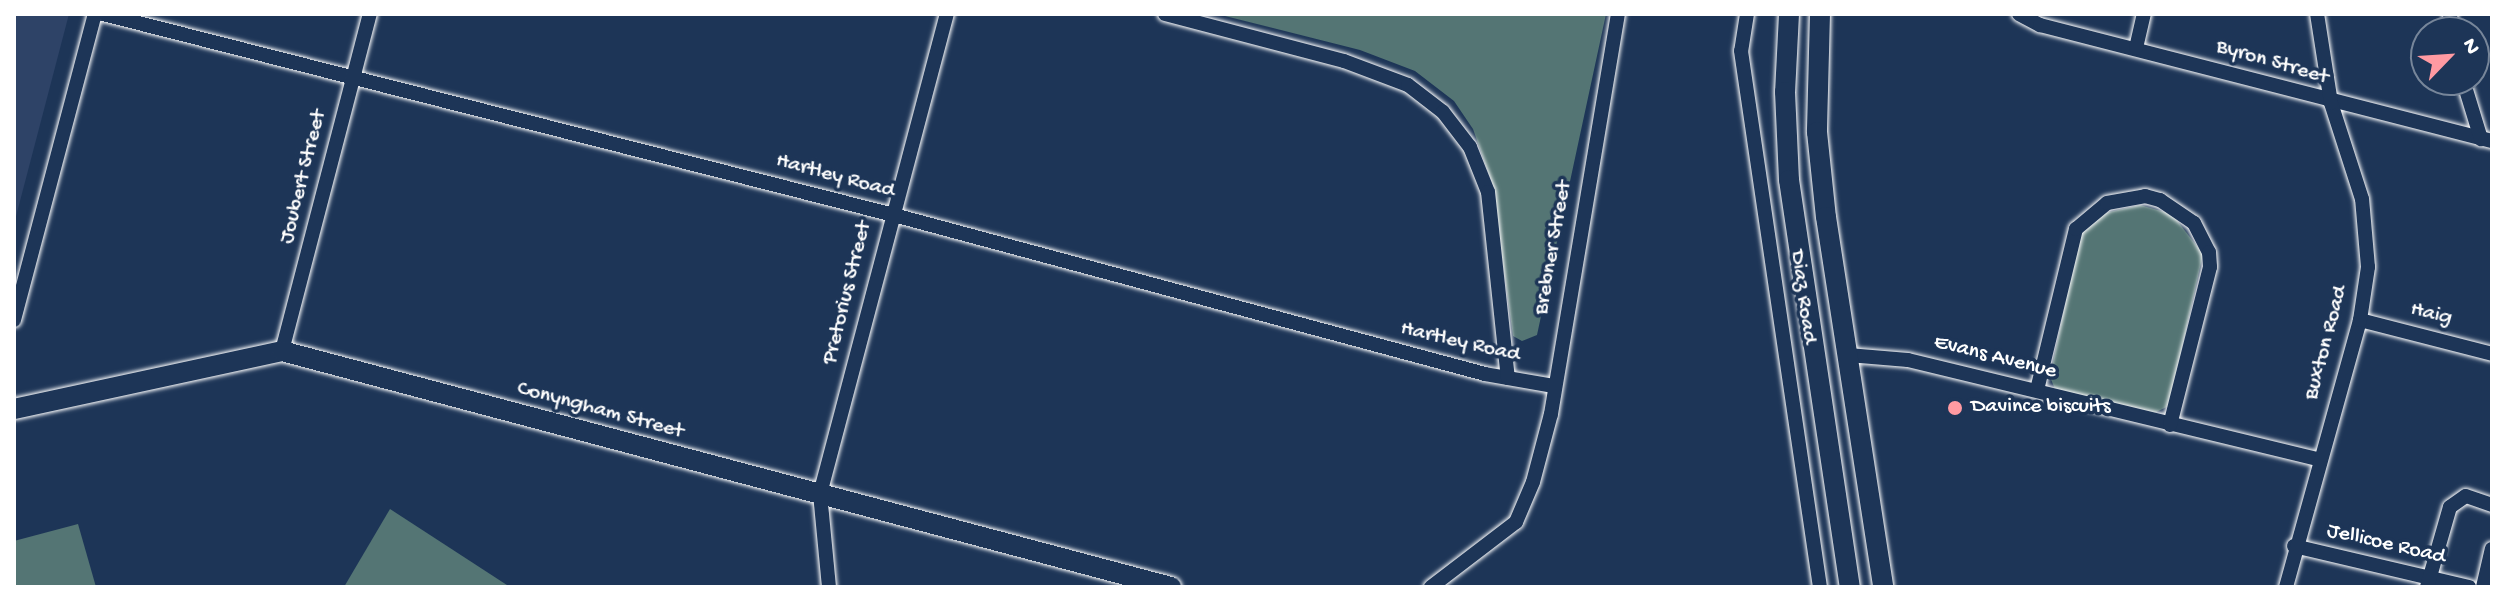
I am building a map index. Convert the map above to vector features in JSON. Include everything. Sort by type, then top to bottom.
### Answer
[{"type":"street","points":[[14,320],[95,14]]},
{"type":"street","name":"Hartley Road","points":[[103,14],[353,74],[1508,378],[1554,386]]},
{"type":"street","name":"Joubert Street","points":[[282,351],[370,14]]},
{"type":"street","name":"Pretorius Street","points":[[829,587],[820,494],[890,214],[947,14]]},
{"type":"street","points":[[1165,14],[1344,61],[1408,85],[1450,119],[1470,147],[1488,192],[1508,378]]},
{"type":"street","name":"Brebner Street","points":[[1431,587],[1516,522],[1545,442],[1618,14]]},
{"type":"street","name":"Diaz Road","points":[[1747,14],[1741,51],[1820,587]]},
{"type":"street","name":"Diaz Road","points":[[1789,14],[1785,92],[1789,180],[1850,587]]},
{"type":"street","name":"Diaz Road","points":[[1820,14],[1817,132],[1883,587]]},
{"type":"street","name":"Byron Street","points":[[2019,14],[2040,25],[2136,48],[2331,103],[2487,140]]},
{"type":"street","points":[[2136,48],[2144,14]]},
{"type":"street","name":"Buxton Road","points":[[2286,587],[2317,459],[2360,320],[2368,267],[2362,199],[2331,103],[2317,14]]},
{"type":"street","points":[[2469,96],[2487,140]]},
{"type":"street","points":[[2037,390],[2076,229],[2107,203],[2145,196],[2160,200],[2194,223],[2209,252],[2207,287],[2170,425]]},
{"type":"street","name":"Haig","points":[[2360,320],[2492,354]]},
{"type":"street","name":"Conyngham Street","points":[[14,409],[282,351],[1171,587]]},
{"type":"street","name":"Evans Avenue","points":[[1848,355],[1877,353],[2317,459]]},
{"type":"street","points":[[2427,583],[2450,507],[2466,496],[2492,505]]},
{"type":"street","name":"Jellicoe Road","points":[[2294,546],[2427,583],[2469,587]]},
{"type":"street","points":[[2483,587],[2492,549]]},
{"type":"shaded area","points":[[14,14],[69,14],[14,224]]},
{"type":"green space","points":[[1217,14],[1606,14],[1537,335],[1522,341],[1513,336],[1492,183],[1473,129],[1454,101],[1415,71],[1360,50]]},
{"type":"green space","points":[[2140,205],[2172,214],[2203,254],[2169,406],[2154,413],[2055,389],[2050,377],[2079,236],[2105,213]]},
{"type":"green space","points":[[390,509],[510,587],[344,587]]},
{"type":"green space","points":[[78,524],[96,587],[14,587],[14,541]]},
{"type":"place","name":"Davince biscuits","points":[[1955,408]]}]
